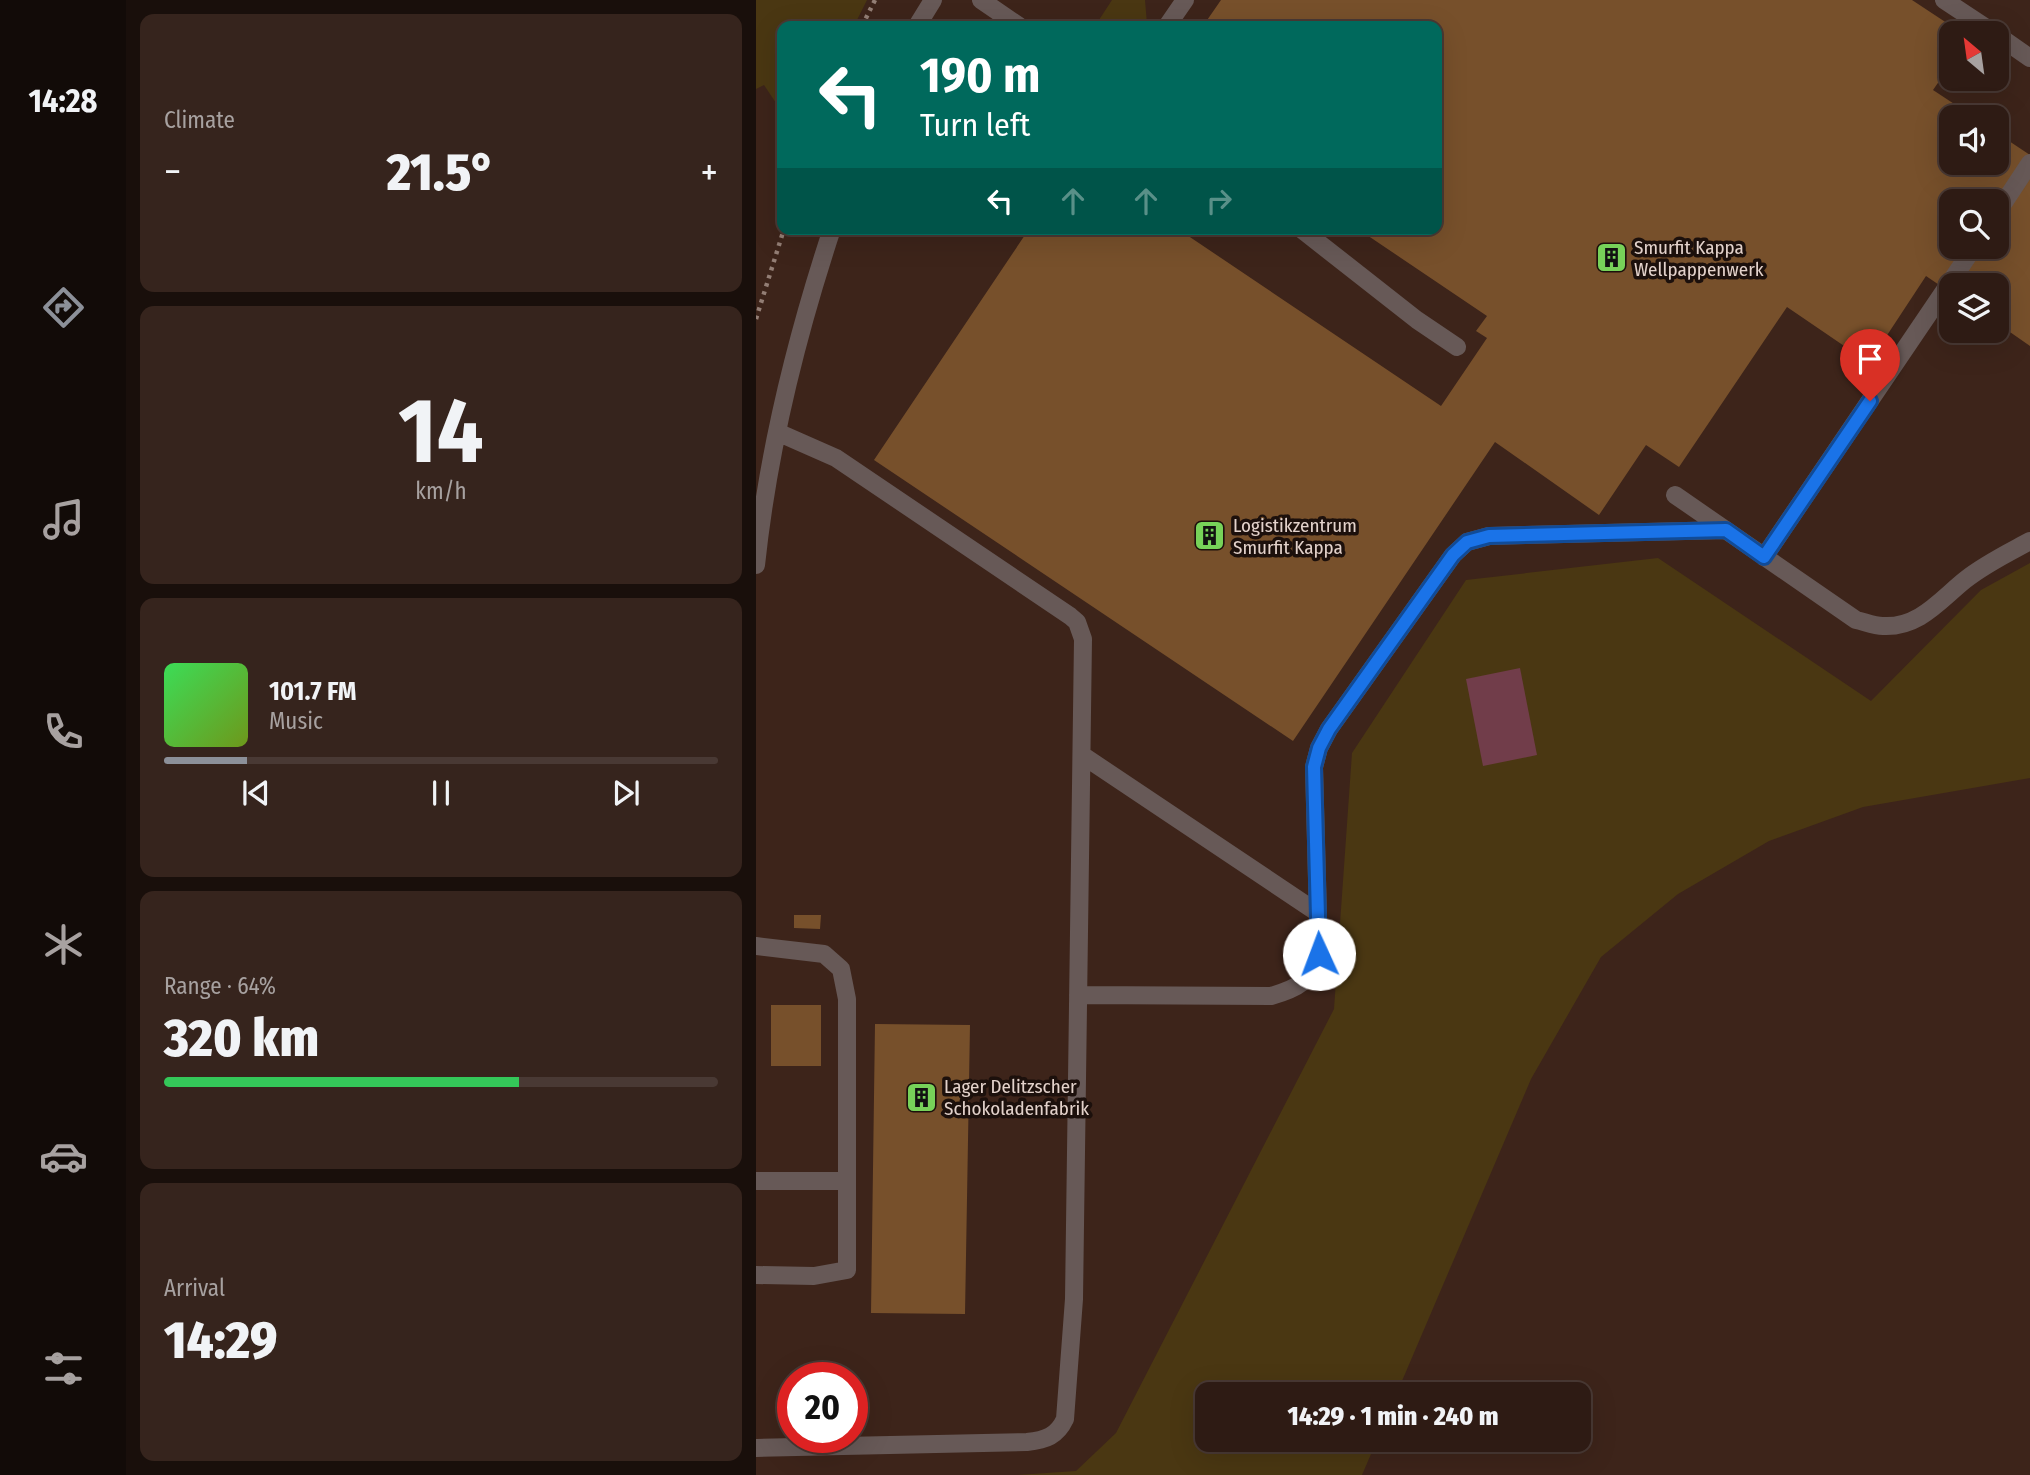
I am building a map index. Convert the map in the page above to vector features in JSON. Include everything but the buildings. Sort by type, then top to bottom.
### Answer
[{"type":"street","points":[[920,21],[933,0]]},
{"type":"street","points":[[981,0],[1012,21]]},
{"type":"street","points":[[1170,21],[1185,0]]},
{"type":"street","points":[[1944,0],[1976,21]]},
{"type":"street","points":[[2009,44],[2030,58]]},
{"type":"street","points":[[2009,195],[2030,163]]},
{"type":"street","points":[[756,565],[780,410],[830,235]]},
{"type":"street","points":[[1309,235],[1417,320],[1457,347]]},
{"type":"street","points":[[1764,557],[1966,259]]},
{"type":"street","points":[[756,1448],[1042,1440],[1060,1430],[1065,1419],[1074,1299],[1083,639],[1077,622],[836,458],[776,432]]},
{"type":"street","points":[[1675,495],[1856,620],[1883,626],[1911,622],[1934,608],[1963,581],[1985,566],[2030,541]]},
{"type":"street","points":[[1078,995],[1271,996],[1294,989],[1313,971],[1319,954],[1314,767],[1319,748],[1329,729],[1453,555],[1467,542],[1489,536],[1726,530]]},
{"type":"street","points":[[1082,755],[1318,913]]},
{"type":"street","points":[[756,946],[824,954],[841,968],[847,999],[847,1270],[814,1276],[756,1275]]},
{"type":"street","points":[[756,1181],[847,1181]]},
{"type":"path","points":[[864,21],[874,0]]},
{"type":"path","points":[[756,318],[782,235]]},
{"type":"shaded area","points":[[756,0],[867,0],[856,21],[777,21],[777,104],[764,85],[756,89]]},
{"type":"shaded area","points":[[1112,0],[1145,0],[1147,21],[1098,21]]},
{"type":"shaded area","points":[[1658,558],[1871,701],[1981,590],[2030,563],[2030,778],[1863,807],[1769,841],[1678,894],[1601,957],[1531,1079],[1402,1382],[1195,1382],[1195,1452],[1372,1452],[1362,1475],[1017,1475],[1076,1471],[1116,1433],[1334,1009],[1352,753],[1466,580]]},
{"type":"shaded area","points":[[1520,668],[1537,755],[1483,766],[1466,679]]},
{"type":"place","name":"Smurfit Kappa Wellpappenwerk","points":[[1611,258]]},
{"type":"place","name":"Logistikzentrum Smurfit Kappa","points":[[1210,536]]},
{"type":"place","name":"Lager Delitzscher Schokoladenfabrik","points":[[921,1097]]},
{"type":"route","points":[[1319,954],[1314,767],[1319,748],[1329,729],[1453,555],[1467,542],[1489,536],[1726,530],[1764,557],[1870,401]]}]
